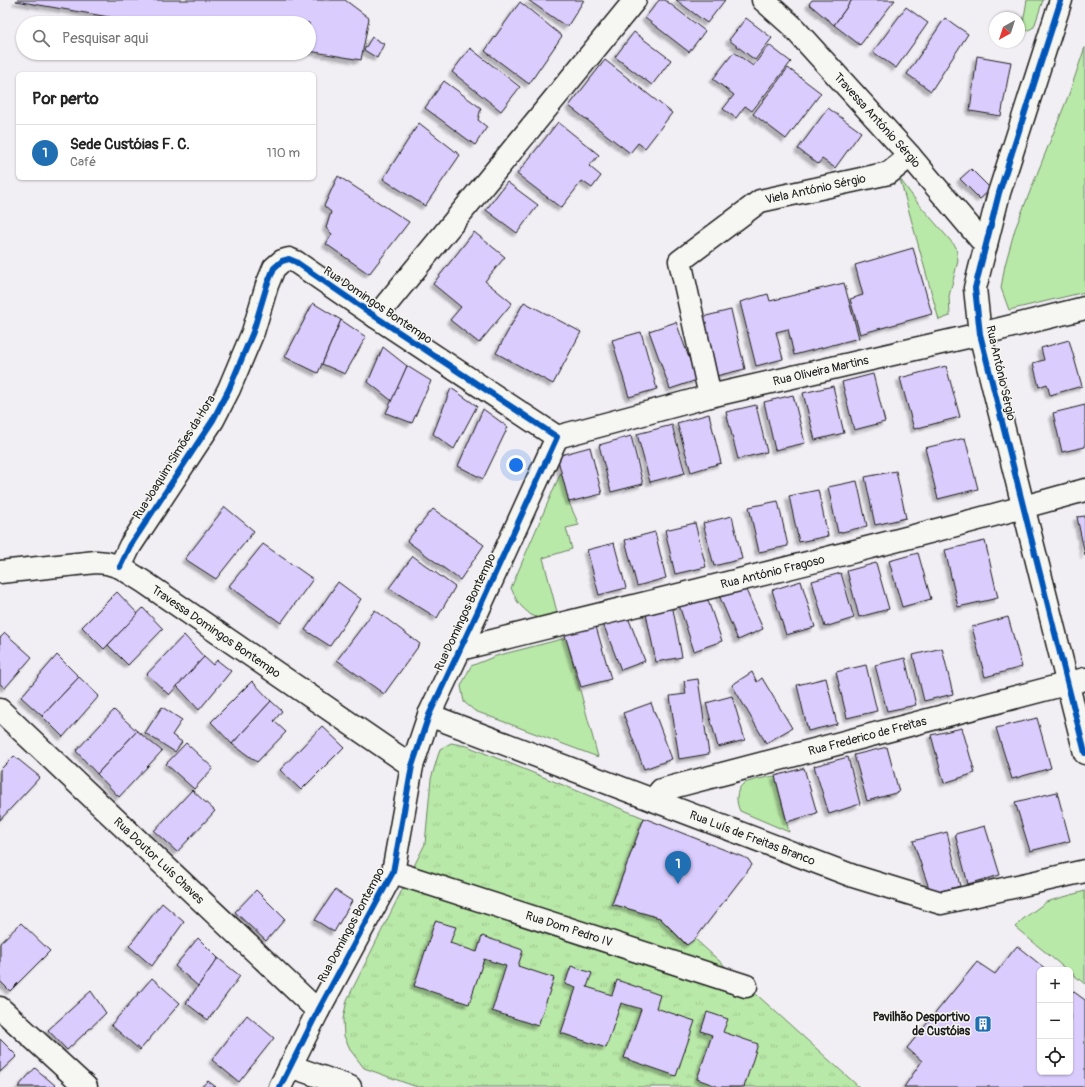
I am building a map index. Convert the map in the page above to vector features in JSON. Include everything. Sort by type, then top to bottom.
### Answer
[{"type":"street","name":"Rua Domingos Bontempo","points":[[376,317],[635,0]]},
{"type":"street","name":"Travessa António Sérgio","points":[[763,0],[791,25],[910,156],[986,246]]},
{"type":"street","name":"Rua António Sérgio","points":[[1061,0],[999,193],[975,288],[980,334],[1022,507],[1076,681],[1085,753]]},
{"type":"street","name":"Viela António Sérgio","points":[[710,396],[680,261],[760,201],[889,173],[910,156]]},
{"type":"street","name":"Rua Joaquim Simões da Hora","points":[[120,567],[130,546],[213,420],[226,395],[253,332],[267,285],[274,268],[282,261],[289,259],[296,262]]},
{"type":"street","name":"Rua Domingos Bontempo","points":[[280,1087],[318,1011],[393,872],[412,766],[429,715],[557,437],[296,262]]},
{"type":"street","name":"Rua Oliveira Martins","points":[[557,437],[710,396],[980,334],[1085,308]]},
{"type":"street","name":"Rua António Fragoso","points":[[460,649],[1085,490]]},
{"type":"street","name":"Travessa Domingos Bontempo","points":[[0,572],[90,562],[107,563],[120,567],[412,766]]},
{"type":"street","name":"Rua Frederico de Freitas","points":[[653,800],[661,790],[1076,681]]},
{"type":"street","name":"Rua Doutor Luís Chaves","points":[[0,710],[318,1011]]},
{"type":"street","name":"Rua Luís de Freitas Branco","points":[[429,715],[853,876],[941,903],[1085,871]]},
{"type":"street","name":"Rua Dom Pedro IV","points":[[393,872],[746,986]]},
{"type":"street","points":[[0,1008],[86,1087]]},
{"type":"street","points":[[290,1066],[350,1087]]},
{"type":"green space","points":[[1027,0],[1043,0],[1034,27],[1025,32],[1025,12]]},
{"type":"green space","points":[[1085,47],[1085,292],[1009,310],[1001,288],[1005,265],[1015,229],[1069,94]]},
{"type":"green space","points":[[900,179],[917,202],[956,247],[958,261],[949,296],[950,316],[939,320]]},
{"type":"green space","points":[[561,472],[570,505],[579,525],[566,528],[572,549],[543,558],[558,616],[544,620],[531,615],[522,607],[517,601],[511,588]]},
{"type":"green space","points":[[566,638],[598,757],[475,711],[464,702],[461,686],[471,666],[496,656]]},
{"type":"green space","points":[[451,743],[467,746],[644,818],[612,904],[660,918],[686,945],[695,939],[859,1087],[417,1087],[364,1068],[351,1051],[344,1036],[343,1019],[347,1000],[425,844],[431,779],[440,749]]},
{"type":"green space","points":[[775,776],[789,832],[740,811],[738,804],[737,794],[743,784],[753,780]]},
{"type":"green space","points":[[1085,891],[1085,984],[1073,974],[1073,967],[1063,967],[1015,927],[1023,919],[1046,902]]},
{"type":"building","points":[[345,0],[369,18],[361,60],[316,52],[316,16],[103,16],[16,1]]},
{"type":"building","points":[[528,0],[584,0],[567,27]]},
{"type":"building","points":[[659,0],[665,0],[705,31],[689,52],[645,18]]},
{"type":"building","points":[[676,0],[725,0],[707,23]]},
{"type":"building","points":[[812,0],[852,0],[834,25],[809,4]]},
{"type":"building","points":[[852,0],[895,0],[860,45],[834,25]]},
{"type":"building","points":[[520,2],[562,36],[529,84],[485,51]]},
{"type":"building","points":[[906,7],[928,23],[896,68],[873,52]]},
{"type":"building","points":[[746,18],[772,38],[755,60],[729,40]]},
{"type":"building","points":[[945,18],[968,34],[931,91],[907,74]]},
{"type":"building","points":[[634,32],[671,60],[652,85],[615,57]]},
{"type":"building","points":[[372,37],[384,44],[377,58],[364,50]]},
{"type":"building","points":[[769,45],[791,62],[752,111],[745,106],[736,118],[723,109],[734,95],[713,79],[734,52],[753,66]]},
{"type":"building","points":[[470,48],[520,87],[501,111],[452,72]]},
{"type":"building","points":[[977,56],[1011,62],[1001,116],[970,111]]},
{"type":"building","points":[[605,60],[672,113],[645,148],[638,143],[630,153],[569,106]]},
{"type":"building","points":[[788,68],[821,93],[786,139],[753,114]]},
{"type":"building","points":[[444,81],[481,108],[478,120],[487,127],[475,145],[425,108]]},
{"type":"building","points":[[828,108],[861,132],[835,168],[822,159],[818,164],[798,149]]},
{"type":"building","points":[[558,122],[599,155],[589,166],[601,176],[592,188],[582,181],[561,208],[517,174]]},
{"type":"building","points":[[419,123],[460,155],[425,206],[383,179]]},
{"type":"building","points":[[971,169],[991,189],[980,199],[960,179]]},
{"type":"building","points":[[338,176],[409,222],[369,274],[326,244],[332,234],[326,228],[331,212],[324,206]]},
{"type":"building","points":[[507,182],[538,205],[517,233],[486,210]]},
{"type":"building","points":[[474,232],[505,257],[485,281],[512,303],[479,343],[450,320],[461,307],[433,284]]},
{"type":"building","points":[[913,248],[932,314],[860,334],[850,299],[863,295],[855,265]]},
{"type":"building","points":[[844,283],[859,338],[794,355],[788,329],[776,332],[783,359],[756,366],[740,302],[768,294],[770,301]]},
{"type":"building","points":[[524,302],[581,332],[553,384],[496,353]]},
{"type":"building","points":[[313,303],[341,320],[318,373],[285,357]]},
{"type":"building","points":[[731,310],[745,369],[716,376],[702,317]]},
{"type":"building","points":[[341,320],[366,337],[345,374],[322,364]]},
{"type":"building","points":[[676,322],[697,380],[670,389],[649,331]]},
{"type":"building","points":[[641,332],[657,389],[629,397],[612,340]]},
{"type":"building","points":[[1069,340],[1082,386],[1050,395],[1047,384],[1039,387],[1033,363],[1044,360],[1041,348]]},
{"type":"building","points":[[383,347],[407,366],[392,401],[368,382]]},
{"type":"building","points":[[407,366],[431,381],[412,423],[386,413]]},
{"type":"building","points":[[946,366],[960,417],[914,429],[900,378]]},
{"type":"building","points":[[873,374],[885,422],[854,430],[842,382]]},
{"type":"building","points":[[833,386],[844,433],[815,440],[803,393]]},
{"type":"building","points":[[451,388],[477,406],[454,449],[433,434]]},
{"type":"building","points":[[793,395],[805,443],[775,450],[764,402]]},
{"type":"building","points":[[756,405],[767,452],[738,459],[726,412]]},
{"type":"building","points":[[1085,405],[1085,447],[1062,452],[1053,413]]},
{"type":"building","points":[[483,409],[508,427],[483,479],[458,466]]},
{"type":"building","points":[[709,414],[721,463],[691,472],[677,423]]},
{"type":"building","points":[[672,425],[685,473],[650,482],[637,434]]},
{"type":"building","points":[[631,436],[643,484],[611,492],[599,445]]},
{"type":"building","points":[[965,438],[978,489],[938,499],[925,448]]},
{"type":"building","points":[[590,447],[602,494],[569,502],[557,456]]},
{"type":"building","points":[[896,471],[906,518],[875,525],[865,477]]},
{"type":"building","points":[[857,481],[867,526],[838,533],[828,487]]},
{"type":"building","points":[[818,490],[828,536],[799,542],[789,496]]},
{"type":"building","points":[[778,501],[788,546],[759,552],[749,507]]},
{"type":"building","points":[[225,507],[254,531],[216,579],[185,559]]},
{"type":"building","points":[[433,509],[484,545],[460,580],[407,541]]},
{"type":"building","points":[[732,516],[742,559],[714,566],[703,523]]},
{"type":"building","points":[[1085,516],[1085,555],[1077,517]]},
{"type":"building","points":[[695,523],[706,567],[675,574],[665,530]]},
{"type":"building","points":[[655,532],[666,578],[637,586],[625,540]]},
{"type":"building","points":[[985,541],[998,598],[958,607],[945,550]]},
{"type":"building","points":[[614,543],[626,588],[599,595],[587,550]]},
{"type":"building","points":[[263,544],[313,579],[281,623],[229,586]]},
{"type":"building","points":[[918,553],[931,599],[902,607],[889,561]]},
{"type":"building","points":[[413,556],[455,587],[437,618],[389,588]]},
{"type":"building","points":[[876,563],[889,609],[859,617],[847,571]]},
{"type":"building","points":[[841,573],[854,618],[825,627],[812,581]]},
{"type":"building","points":[[801,581],[815,627],[786,635],[772,590]]},
{"type":"building","points":[[338,582],[361,599],[330,646],[305,630]]},
{"type":"building","points":[[743,583],[763,629],[738,640],[718,593]]},
{"type":"building","points":[[117,592],[138,614],[104,649],[82,627]]},
{"type":"building","points":[[705,592],[722,641],[694,651],[678,602]]},
{"type":"building","points":[[672,604],[682,657],[656,662],[645,609]]},
{"type":"building","points":[[143,608],[163,629],[128,665],[108,645]]},
{"type":"building","points":[[375,610],[420,644],[384,694],[337,660]]},
{"type":"building","points":[[626,612],[645,661],[621,670],[602,621]]},
{"type":"building","points":[[1008,617],[1022,667],[985,677],[972,627]]},
{"type":"building","points":[[595,623],[611,679],[581,687],[564,632]]},
{"type":"building","points":[[5,633],[32,657],[5,688],[0,684],[0,638]]},
{"type":"building","points":[[184,635],[204,657],[169,695],[147,674]]},
{"type":"building","points":[[942,648],[953,694],[924,701],[913,655]]},
{"type":"building","points":[[57,655],[79,677],[42,716],[21,697]]},
{"type":"building","points":[[204,657],[213,665],[217,660],[231,671],[199,710],[177,686]]},
{"type":"building","points":[[905,658],[916,705],[887,711],[875,665]]},
{"type":"building","points":[[866,665],[877,711],[847,718],[836,672]]},
{"type":"building","points":[[752,672],[757,682],[762,678],[792,728],[766,743],[732,685]]},
{"type":"building","points":[[79,677],[99,696],[63,737],[42,716]]},
{"type":"building","points":[[826,678],[837,724],[808,731],[797,685]]},
{"type":"building","points":[[698,679],[709,754],[679,759],[670,696],[686,694],[684,681]]},
{"type":"building","points":[[252,681],[271,701],[232,744],[211,722]]},
{"type":"building","points":[[732,696],[745,740],[718,747],[706,703]]},
{"type":"building","points":[[271,701],[282,711],[274,721],[286,732],[257,762],[232,744]]},
{"type":"building","points":[[651,703],[672,759],[644,769],[623,713]]},
{"type":"building","points":[[162,707],[182,720],[172,735],[182,742],[175,752],[145,733]]},
{"type":"building","points":[[114,710],[137,731],[97,774],[76,751]]},
{"type":"building","points":[[1037,718],[1051,768],[1012,779],[996,728]]},
{"type":"building","points":[[322,726],[344,747],[301,790],[280,770]]},
{"type":"building","points":[[962,728],[975,773],[944,783],[931,735]]},
{"type":"building","points":[[137,731],[162,751],[119,797],[97,774]]},
{"type":"building","points":[[186,743],[213,768],[194,789],[166,764]]},
{"type":"building","points":[[887,747],[899,792],[867,801],[854,755]]},
{"type":"building","points":[[14,756],[40,777],[0,820],[0,770]]},
{"type":"building","points":[[848,757],[860,804],[829,814],[814,766]]},
{"type":"building","points":[[804,768],[817,813],[787,822],[775,776]]},
{"type":"building","points":[[192,790],[215,811],[177,852],[154,831]]},
{"type":"building","points":[[1057,792],[1070,841],[1030,851],[1015,802]]},
{"type":"building","points":[[644,818],[748,859],[752,865],[695,939],[687,945],[660,918],[612,904]]},
{"type":"building","points":[[985,826],[1000,875],[968,884],[955,834]]},
{"type":"building","points":[[947,832],[960,886],[931,894],[913,841]]},
{"type":"building","points":[[256,890],[285,919],[266,941],[235,912]]},
{"type":"building","points":[[335,890],[352,901],[334,932],[315,920]]},
{"type":"building","points":[[162,903],[184,922],[152,966],[129,946]]},
{"type":"building","points":[[435,921],[456,927],[450,943],[477,952],[482,936],[523,950],[518,966],[554,978],[538,1026],[492,1011],[506,966],[484,959],[469,1004],[414,986]]},
{"type":"building","points":[[21,923],[50,951],[10,991],[0,981],[0,943]]},
{"type":"building","points":[[198,938],[218,958],[198,986],[175,966]]},
{"type":"building","name":"Pavilhão Desportivo de Custóias","points":[[1017,946],[1043,967],[1037,967],[1037,1075],[1073,1075],[1073,991],[1085,1000],[1085,1087],[904,1087],[922,1061],[907,1048],[977,962],[995,974]]},
{"type":"building","points":[[218,958],[240,976],[208,1020],[186,1003]]},
{"type":"building","points":[[571,966],[592,973],[587,987],[612,995],[617,980],[660,995],[656,1008],[695,1021],[676,1076],[624,1058],[641,1009],[621,1003],[606,1048],[561,1033],[576,988],[565,984]]},
{"type":"building","points":[[152,978],[180,1003],[140,1050],[111,1025]]},
{"type":"building","points":[[91,991],[106,1013],[67,1050],[48,1030]]},
{"type":"building","points":[[707,1012],[728,1019],[723,1032],[758,1044],[744,1087],[719,1087],[697,1079],[712,1035],[701,1031]]},
{"type":"building","points":[[247,1015],[274,1038],[239,1082],[212,1060]]},
{"type":"building","points":[[0,1039],[17,1056],[0,1072]]},
{"type":"building","points":[[35,1068],[56,1086],[18,1087]]},
{"type":"building","points":[[208,1081],[216,1087],[201,1087]]},
{"type":"cycle path","points":[[1061,0],[999,193],[975,288],[980,334],[1085,753]]},
{"type":"cycle path","points":[[120,567],[130,546],[213,420],[229,389],[253,332],[267,285],[274,268],[282,261],[289,259],[296,262],[557,437],[429,715],[412,766],[393,872],[318,1011],[280,1087]]},
{"type":"place","name":"Sede Custóias F. C.","points":[[678,884]]},
{"type":"place","name":"Pavilhão Desportivo de Custóias","points":[[983,1024]]}]
